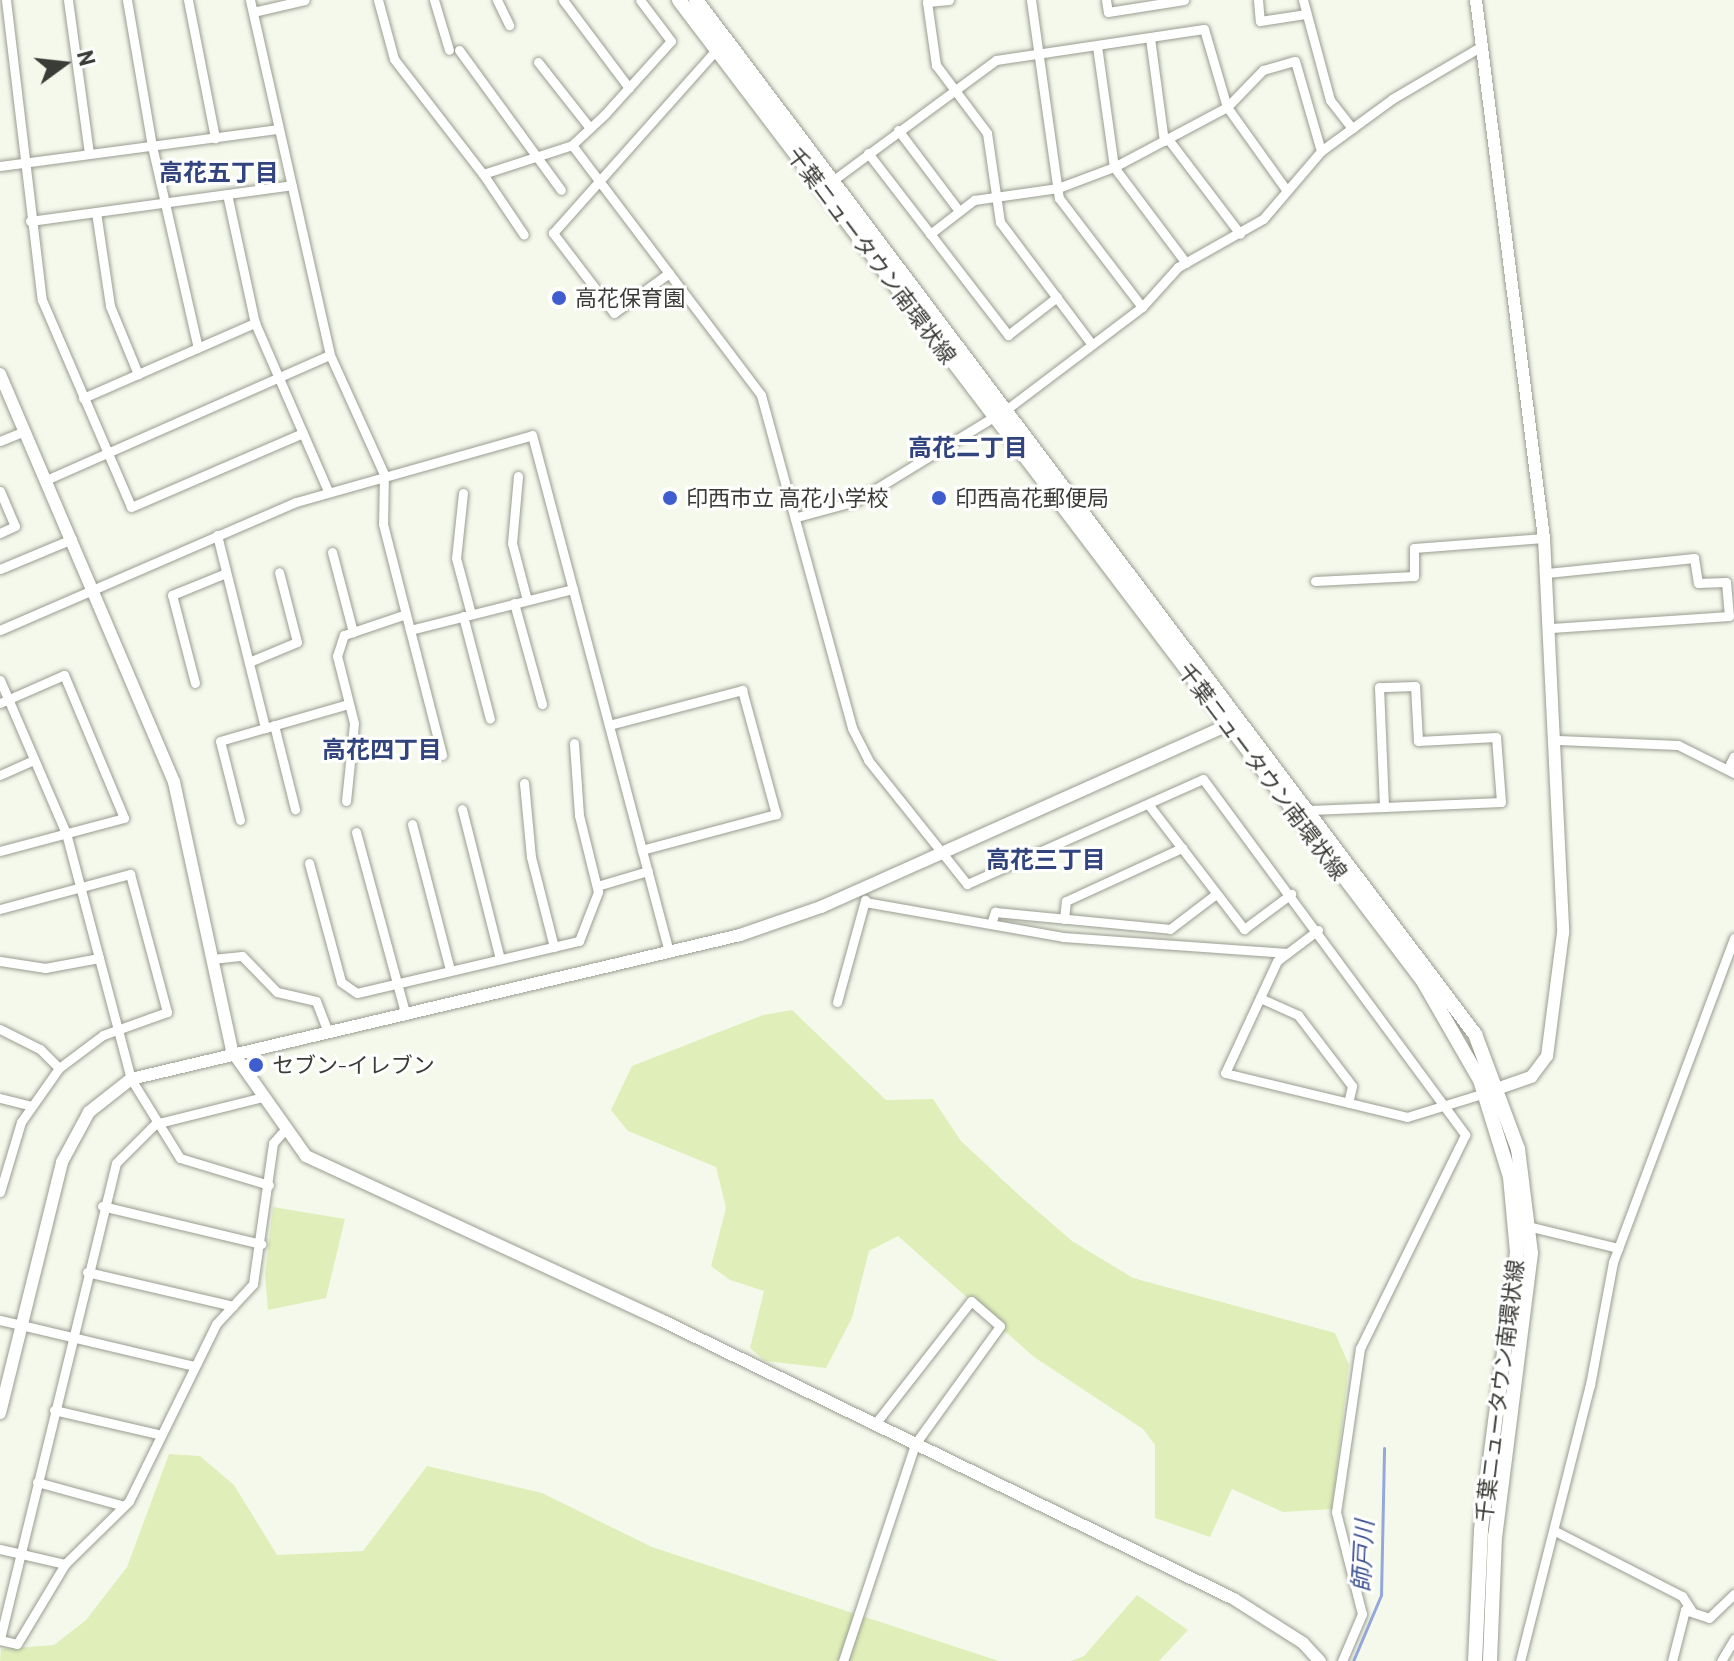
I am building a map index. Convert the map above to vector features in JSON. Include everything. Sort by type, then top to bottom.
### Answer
[{"type":"main road","name":"千葉ニュータウン南環状線","points":[[679,0],[722,45],[1235,722],[1442,1008],[1492,1091]]},
{"type":"main road","name":"千葉ニュータウン南環状線","points":[[696,0],[722,45]]},
{"type":"main road","name":"千葉ニュータウン南環状線","points":[[1235,722],[1310,810],[1454,999],[1525,1175],[1515,1292],[1481,1530],[1475,1661]]},
{"type":"main road","name":"千葉ニュータウン南環状線","points":[[1490,1661],[1492,1562],[1529,1295],[1523,1226]]},
{"type":"street","points":[[6,0],[30,221],[42,300],[131,507],[303,433]]},
{"type":"street","points":[[68,0],[89,154]]},
{"type":"street","points":[[127,0],[152,146],[198,348]]},
{"type":"street","points":[[188,0],[215,138]]},
{"type":"street","points":[[250,0],[330,355],[384,474],[383,524],[442,755]]},
{"type":"street","points":[[253,12],[305,0]]},
{"type":"street","points":[[378,0],[394,59],[483,174],[524,235]]},
{"type":"street","points":[[434,0],[454,50],[561,190]]},
{"type":"street","points":[[497,0],[509,25]]},
{"type":"street","points":[[563,0],[629,88]]},
{"type":"street","points":[[483,174],[572,145],[629,88],[671,41],[640,0]]},
{"type":"street","points":[[949,0],[927,2],[936,65],[987,133],[1000,222],[1091,343]]},
{"type":"street","points":[[1031,0],[1059,198],[1142,307]]},
{"type":"street","points":[[1106,0],[1108,12],[1184,0]]},
{"type":"street","points":[[1258,0],[1260,21],[1306,14]]},
{"type":"street","points":[[1303,0],[1330,100],[1352,128]]},
{"type":"street","points":[[1318,930],[1287,953],[1260,998],[1225,1073],[1407,1117],[1531,1077],[1551,1041],[1563,944],[1558,740],[1544,538],[1476,0]]},
{"type":"street","points":[[827,184],[953,87],[996,60],[1204,29],[1227,107],[1285,188]]},
{"type":"street","points":[[1150,38],[1166,140],[1240,234]]},
{"type":"street","points":[[669,273],[614,313],[553,233],[722,45]]},
{"type":"street","points":[[1097,46],[1114,167],[1186,263]]},
{"type":"street","points":[[797,517],[856,501],[1001,413],[1142,307],[1186,263],[1263,219],[1285,188],[1321,151],[1482,46]]},
{"type":"street","points":[[930,234],[974,200],[1058,188],[1114,167],[1227,107],[1263,70],[1295,61],[1321,151]]},
{"type":"street","points":[[538,62],[590,128]]},
{"type":"street","points":[[0,166],[279,129]]},
{"type":"street","points":[[898,130],[959,211]]},
{"type":"street","points":[[572,145],[601,179],[761,395],[856,737],[967,884],[1203,779],[1318,930],[1465,1135],[1360,1348],[1336,1512],[1362,1614],[1342,1661]]},
{"type":"street","points":[[868,153],[1008,335],[1057,297]]},
{"type":"street","points":[[30,221],[292,185]]},
{"type":"street","points":[[227,194],[255,323],[328,491]]},
{"type":"street","points":[[96,212],[110,306],[138,374]]},
{"type":"street","points":[[83,398],[255,323]]},
{"type":"street","points":[[46,480],[330,355]]},
{"type":"street","points":[[0,374],[95,590],[174,782],[232,1051],[259,1098],[283,1132],[306,1156],[875,1424],[1234,1599],[1320,1661]]},
{"type":"street","points":[[0,441],[25,431]]},
{"type":"street","points":[[0,630],[217,535],[328,491],[532,435],[669,952]]},
{"type":"street","points":[[518,476],[512,543],[527,600]]},
{"type":"street","points":[[0,491],[15,526],[0,533]]},
{"type":"street","points":[[463,493],[456,558],[490,719]]},
{"type":"street","points":[[217,535],[249,662],[295,809]]},
{"type":"street","points":[[1315,581],[1414,576],[1414,548],[1544,538]]},
{"type":"street","points":[[0,569],[72,539]]},
{"type":"street","points":[[332,552],[353,632]]},
{"type":"street","points":[[1547,573],[1694,558],[1698,583],[1726,582],[1729,616],[1551,628]]},
{"type":"street","points":[[249,662],[297,642],[279,572]]},
{"type":"street","points":[[195,683],[172,595],[226,573]]},
{"type":"street","points":[[410,630],[573,589]]},
{"type":"street","points":[[514,603],[542,704]]},
{"type":"street","points":[[346,801],[354,723],[337,656],[344,635],[406,614]]},
{"type":"street","points":[[0,851],[124,818],[118,795],[64,675],[4,701]]},
{"type":"street","points":[[0,680],[4,701],[66,833],[131,1079],[155,1124],[188,1164],[269,1185]]},
{"type":"street","points":[[1310,810],[1384,807],[1501,802],[1496,737],[1418,741],[1415,686],[1379,687],[1384,807]]},
{"type":"street","points":[[609,725],[742,690],[776,814],[642,850]]},
{"type":"street","points":[[240,820],[220,741],[348,704]]},
{"type":"street","points":[[0,1413],[69,1147],[89,1112],[131,1079],[232,1051],[740,935],[863,888],[1235,722]]},
{"type":"street","points":[[1558,740],[1678,745],[1731,770],[1734,756]]},
{"type":"street","points":[[309,863],[341,982],[357,993],[579,941],[597,886],[579,815],[574,743]]},
{"type":"street","points":[[0,775],[34,760]]},
{"type":"street","points":[[524,783],[531,857],[554,947]]},
{"type":"street","points":[[1148,804],[1244,929],[1291,894]]},
{"type":"street","points":[[462,809],[500,959]]},
{"type":"street","points":[[412,824],[450,970]]},
{"type":"street","points":[[356,832],[405,1012]]},
{"type":"street","points":[[1064,919],[1066,901],[1182,848]]},
{"type":"street","points":[[597,886],[648,871]]},
{"type":"street","points":[[0,909],[130,874],[167,1012],[118,1028],[59,1068],[29,1105],[3,1169],[0,1192]]},
{"type":"street","points":[[837,1002],[865,902],[863,888]]},
{"type":"street","points":[[991,924],[995,912],[1170,929],[1216,894]]},
{"type":"street","points":[[865,902],[1063,937],[1287,953]]},
{"type":"street","points":[[1520,1661],[1555,1531],[1618,1248],[1734,938]]},
{"type":"street","points":[[212,959],[242,956],[277,992],[316,1001],[327,1030]]},
{"type":"street","points":[[0,961],[45,968],[99,958]]},
{"type":"street","points":[[1260,998],[1298,1015],[1352,1086],[1348,1103]]},
{"type":"street","points":[[0,1029],[40,1049],[59,1068]]},
{"type":"street","points":[[0,1098],[29,1105]]},
{"type":"street","points":[[259,1098],[155,1124],[116,1163],[102,1206],[0,1640],[17,1644],[65,1564],[124,1506],[195,1366],[233,1306],[253,1284],[262,1244],[273,1143],[283,1132]]},
{"type":"street","points":[[102,1206],[262,1244]]},
{"type":"street","points":[[1523,1226],[1618,1248]]},
{"type":"street","points":[[87,1272],[233,1306]]},
{"type":"street","points":[[843,1661],[915,1444],[1000,1326],[971,1301],[875,1424]]},
{"type":"street","points":[[0,1320],[195,1366]]},
{"type":"street","points":[[54,1410],[158,1434]]},
{"type":"street","points":[[37,1482],[124,1506]]},
{"type":"street","points":[[1555,1531],[1682,1596],[1691,1610],[1709,1618],[1734,1594]]},
{"type":"street","points":[[0,1549],[65,1564]]},
{"type":"street","points":[[1672,1661],[1679,1620],[1691,1610]]},
{"type":"street","points":[[1721,1661],[1734,1639]]},
{"type":"green space","points":[[792,1010],[886,1100],[933,1099],[961,1141],[1020,1196],[1072,1241],[1133,1278],[1335,1333],[1349,1365],[1332,1509],[1283,1512],[1232,1489],[1210,1537],[1155,1518],[1155,1445],[1143,1429],[1034,1357],[898,1236],[869,1251],[852,1318],[826,1368],[765,1361],[750,1348],[764,1291],[730,1280],[711,1266],[726,1208],[716,1167],[628,1131],[611,1110],[632,1066],[763,1015]]},
{"type":"green space","points":[[273,1207],[345,1219],[326,1298],[268,1310],[265,1275]]},
{"type":"green space","points":[[169,1454],[200,1456],[234,1485],[277,1555],[363,1551],[427,1466],[542,1493],[652,1547],[999,1661],[0,1661],[1,1649],[54,1645],[86,1620],[127,1567]]},
{"type":"green space","points":[[1137,1595],[1188,1630],[1159,1661],[1071,1661],[1084,1656]]},
{"type":"waterway","name":"師戸川","points":[[1353,1661],[1381,1595],[1384,1448]]},
{"type":"place","name":"高花保育園","points":[[559,298]]},
{"type":"place","name":"印西市立 高花小学校","points":[[670,498]]},
{"type":"place","name":"印西高花郵便局","points":[[939,498]]},
{"type":"place","name":"セブン-イレブン","points":[[256,1065]]},
{"type":"district","name":"高花五丁目","points":[[219,172]]},
{"type":"district","name":"高花二丁目","points":[[968,447]]},
{"type":"district","name":"高花四丁目","points":[[382,749]]},
{"type":"district","name":"高花三丁目","points":[[1046,859]]}]
